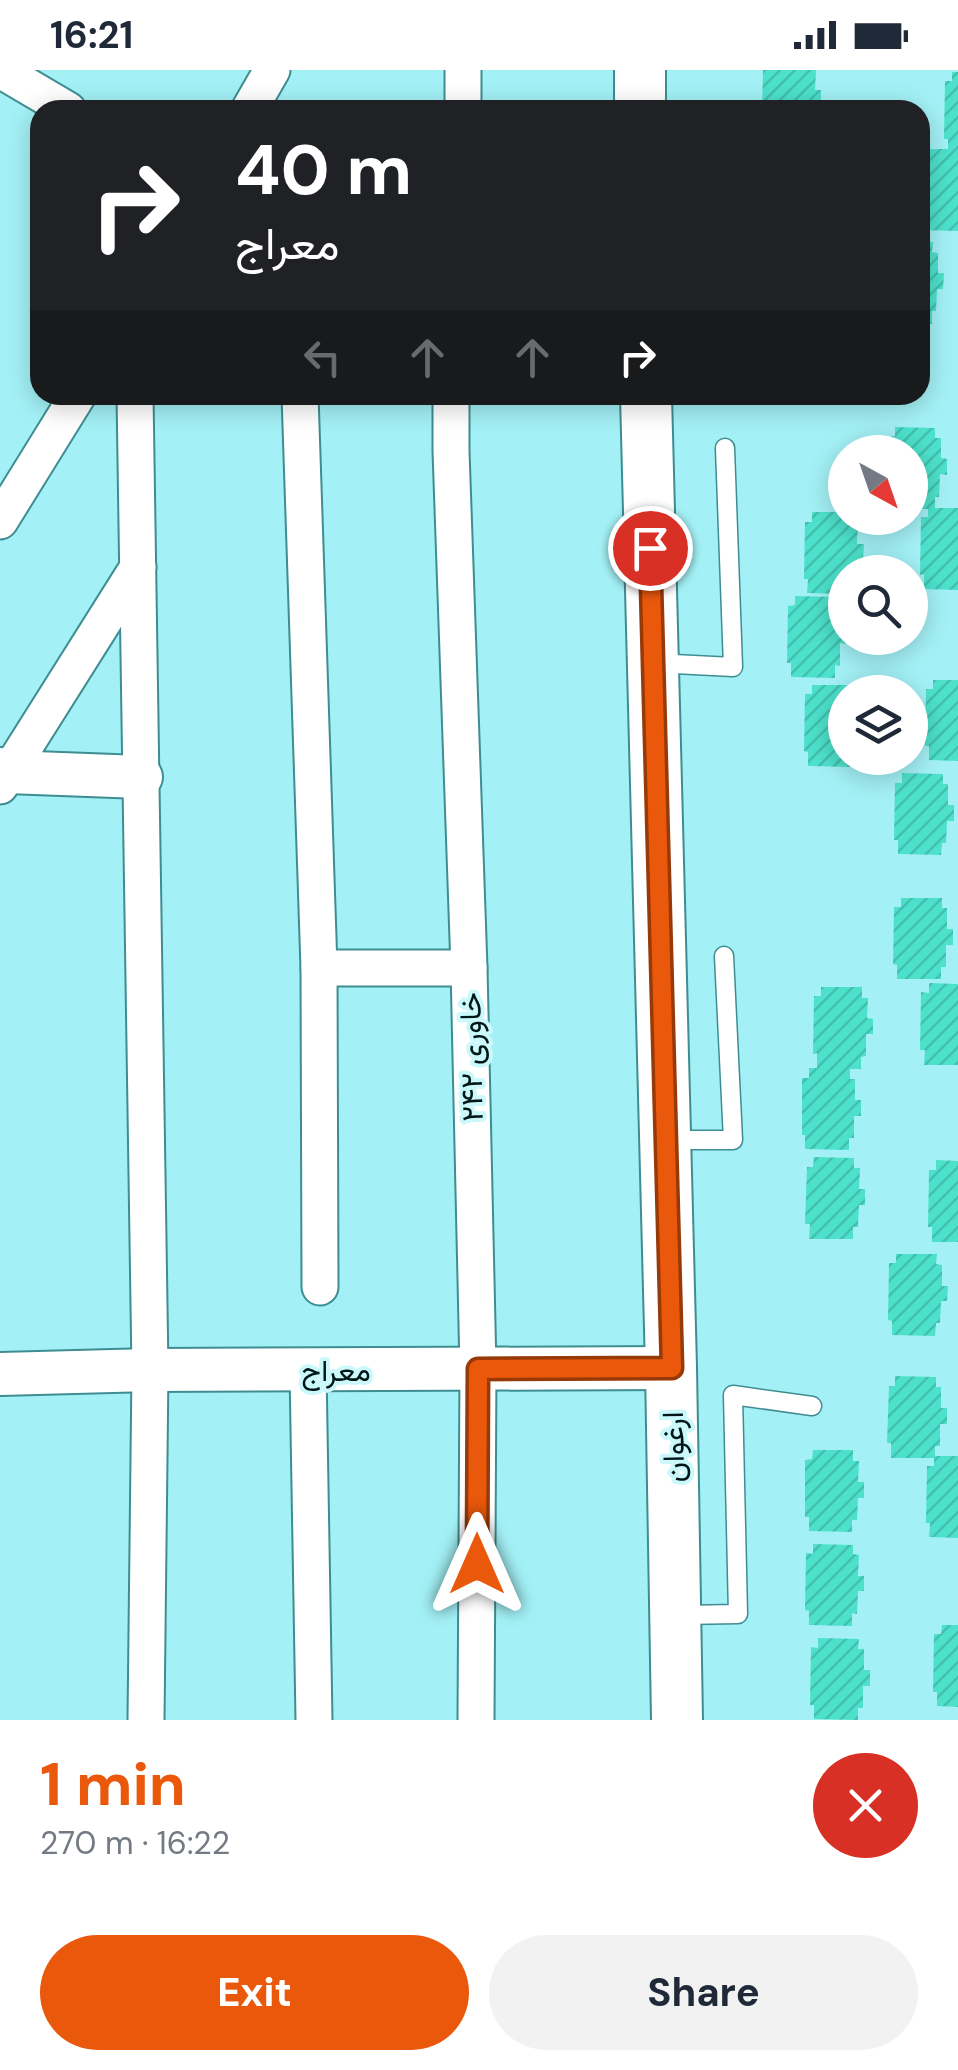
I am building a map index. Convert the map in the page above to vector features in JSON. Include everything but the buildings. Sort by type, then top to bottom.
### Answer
[{"type":"main road","points":[[640,70],[640,100]]},
{"type":"main road","name":"ارغوان","points":[[646,405],[672,1368],[676,1720]]},
{"type":"street","points":[[0,70],[51,100]]},
{"type":"street","points":[[255,100],[272,70]]},
{"type":"street","points":[[462,100],[463,70]]},
{"type":"street","points":[[0,522],[72,405]]},
{"type":"street","points":[[136,405],[150,1370],[146,1720]]},
{"type":"street","points":[[300,405],[319,968],[320,1287]]},
{"type":"street","name":"۲۴۲ خاوری","points":[[451,405],[478,1369],[476,1720]]},
{"type":"street","points":[[3,776],[138,566]]},
{"type":"street","points":[[3,776],[141,777]]},
{"type":"street","points":[[319,968],[468,968]]},
{"type":"street","name":"معراج","points":[[0,1374],[672,1368]]},
{"type":"street","points":[[308,1370],[314,1720]]},
{"type":"lane","points":[[653,663],[733,667],[725,448]]},
{"type":"lane","points":[[666,1140],[733,1140],[724,956]]},
{"type":"lane","points":[[675,1614],[738,1614],[733,1396],[812,1406]]},
{"type":"route","points":[[477,1564],[478,1369],[672,1368],[650,548]]}]
